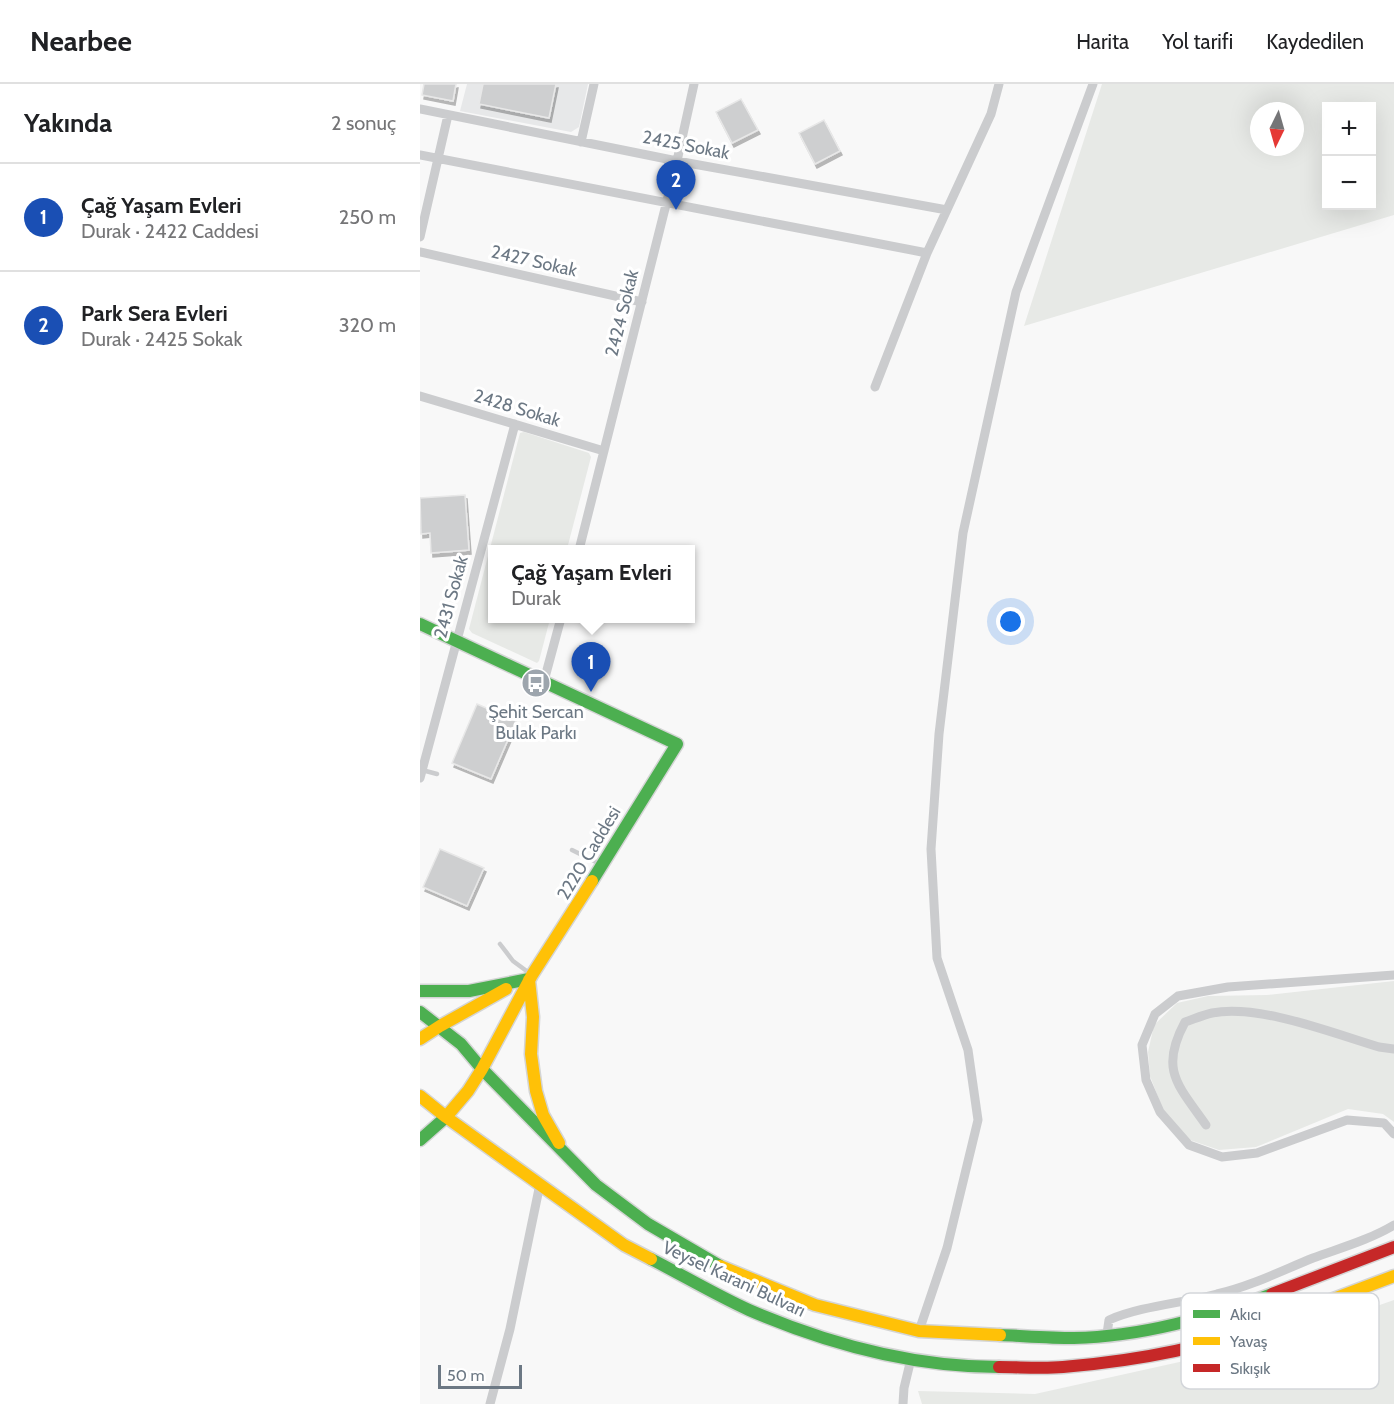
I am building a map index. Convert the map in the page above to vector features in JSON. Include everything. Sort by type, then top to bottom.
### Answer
[{"type":"main road","points":[[420,624],[544,681]]},
{"type":"main road","name":"2220 Caddesi","points":[[482,1069],[530,977],[560,934],[676,744],[544,681]]},
{"type":"main road","points":[[420,991],[469,991],[530,977]]},
{"type":"main road","points":[[420,1039],[491,996],[530,977]]},
{"type":"main road","points":[[530,977],[533,1017],[531,1054],[536,1091],[543,1115],[565,1152]]},
{"type":"main road","name":"Veysel Karani Bulvarı","points":[[420,1012],[468,1050],[482,1069],[596,1185],[648,1224],[724,1269],[815,1305],[919,1331],[1075,1338],[1181,1323]]},
{"type":"main road","points":[[420,1140],[446,1117],[468,1091],[482,1069]]},
{"type":"main road","name":"Veysel Karani Bulvarı","points":[[420,1096],[624,1245],[748,1309],[843,1344],[911,1359],[973,1367],[1050,1367],[1153,1356],[1181,1349]]},
{"type":"main road","name":"Veysel Karani Bulvarı","points":[[1275,1293],[1394,1247]]},
{"type":"main road","name":"Veysel Karani Bulvarı","points":[[1349,1293],[1394,1276]]},
{"type":"street","points":[[581,142],[594,84]]},
{"type":"street","name":"2424 Sokak","points":[[580,545],[677,161],[694,84]]},
{"type":"street","points":[[875,387],[927,253],[991,114],[999,84]]},
{"type":"street","points":[[919,1331],[947,1248],[978,1120],[968,1050],[937,958],[931,849],[939,734],[963,533],[1016,292],[1093,84]]},
{"type":"street","name":"2425 Sokak","points":[[420,109],[677,161],[947,210]]},
{"type":"street","points":[[420,237],[448,115]]},
{"type":"street","points":[[420,155],[927,253]]},
{"type":"street","name":"2427 Sokak","points":[[420,252],[642,302]]},
{"type":"street","name":"2428 Sokak","points":[[420,396],[604,451]]},
{"type":"street","name":"2431 Sokak","points":[[421,774],[515,424]]},
{"type":"street","points":[[544,681],[560,623]]},
{"type":"street","points":[[1394,975],[1228,987],[1178,996],[1155,1014],[1142,1045],[1146,1080],[1160,1112],[1189,1145],[1222,1157],[1257,1153],[1347,1120],[1384,1123],[1394,1134]]},
{"type":"street","points":[[1206,1125],[1178,1085],[1172,1064],[1174,1041],[1185,1022],[1212,1013],[1252,1012],[1379,1047],[1394,1049]]},
{"type":"street","points":[[490,1404],[510,1329],[540,1184]]},
{"type":"street","points":[[1221,1293],[1241,1288],[1312,1258],[1379,1234],[1394,1225]]},
{"type":"street","points":[[1107,1334],[1109,1320],[1125,1313],[1181,1303]]},
{"type":"street","points":[[903,1404],[904,1388],[911,1359]]},
{"type":"lane","points":[[421,774],[437,774]]},
{"type":"lane","points":[[572,850],[603,865]]},
{"type":"lane","points":[[500,944],[513,961],[530,977]]},
{"type":"shaded area","points":[[467,84],[588,84],[579,127],[571,132],[460,111]]},
{"type":"shaded area","points":[[1102,84],[1394,84],[1394,215],[1024,326]]},
{"type":"shaded area","points":[[524,432],[589,453],[591,457],[568,545],[491,545],[520,433]]},
{"type":"shaded area","points":[[488,556],[488,623],[549,623],[537,663],[472,633],[469,629]]},
{"type":"shaded area","points":[[1394,981],[1394,1122],[1383,1114],[1348,1109],[1256,1147],[1219,1150],[1190,1140],[1163,1110],[1150,1076],[1148,1052],[1154,1025],[1177,1003],[1208,996],[1267,995]]},
{"type":"shaded area","points":[[1394,1300],[1394,1404],[922,1404],[918,1391],[1035,1394],[1181,1362],[1181,1389],[1379,1389],[1379,1305]]},
{"type":"building","points":[[424,84],[456,84],[453,101],[422,95]]},
{"type":"building","points":[[483,84],[556,84],[549,118],[479,104]]},
{"type":"building","points":[[741,99],[758,130],[732,143],[716,112]]},
{"type":"building","points":[[824,120],[840,151],[815,164],[799,133]]},
{"type":"building","points":[[465,495],[469,550],[431,553],[430,533],[421,534],[420,498]]},
{"type":"building","points":[[477,704],[516,721],[491,779],[452,763]]},
{"type":"building","points":[[440,849],[484,868],[467,906],[423,887]]},
{"type":"traffic: fast","points":[[420,624],[677,744],[592,881]]},
{"type":"traffic: fast","points":[[420,991],[469,991],[529,979]]},
{"type":"traffic: fast","points":[[420,1012],[461,1044],[482,1069],[596,1185],[648,1224],[720,1266]]},
{"type":"traffic: fast","points":[[420,1140],[446,1117]]},
{"type":"traffic: fast","points":[[651,1259],[749,1310],[840,1343],[935,1363],[999,1367]]},
{"type":"traffic: fast","points":[[1000,1335],[1099,1337],[1181,1323]]},
{"type":"traffic: slow","points":[[482,1069],[532,975],[592,881]]},
{"type":"traffic: slow","points":[[529,980],[533,1017],[531,1054],[536,1091],[543,1115],[559,1143]]},
{"type":"traffic: slow","points":[[440,1026],[506,989]]},
{"type":"traffic: slow","points":[[420,1039],[440,1026]]},
{"type":"traffic: slow","points":[[446,1117],[468,1091],[482,1069]]},
{"type":"traffic: slow","points":[[420,1096],[624,1245],[651,1259]]},
{"type":"traffic: slow","points":[[720,1266],[815,1305],[919,1331],[1000,1335]]},
{"type":"traffic: slow","points":[[1349,1293],[1394,1276]]},
{"type":"traffic: jam","points":[[1275,1293],[1394,1247]]},
{"type":"traffic: jam","points":[[999,1367],[1055,1368],[1181,1350]]},
{"type":"place","name":"Park Sera Evleri","points":[[676,210]]},
{"type":"place","name":"Şehit Sercan Bulak Parkı","points":[[536,683]]},
{"type":"place","name":"Çağ Yaşam Evleri","points":[[591,692]]}]
